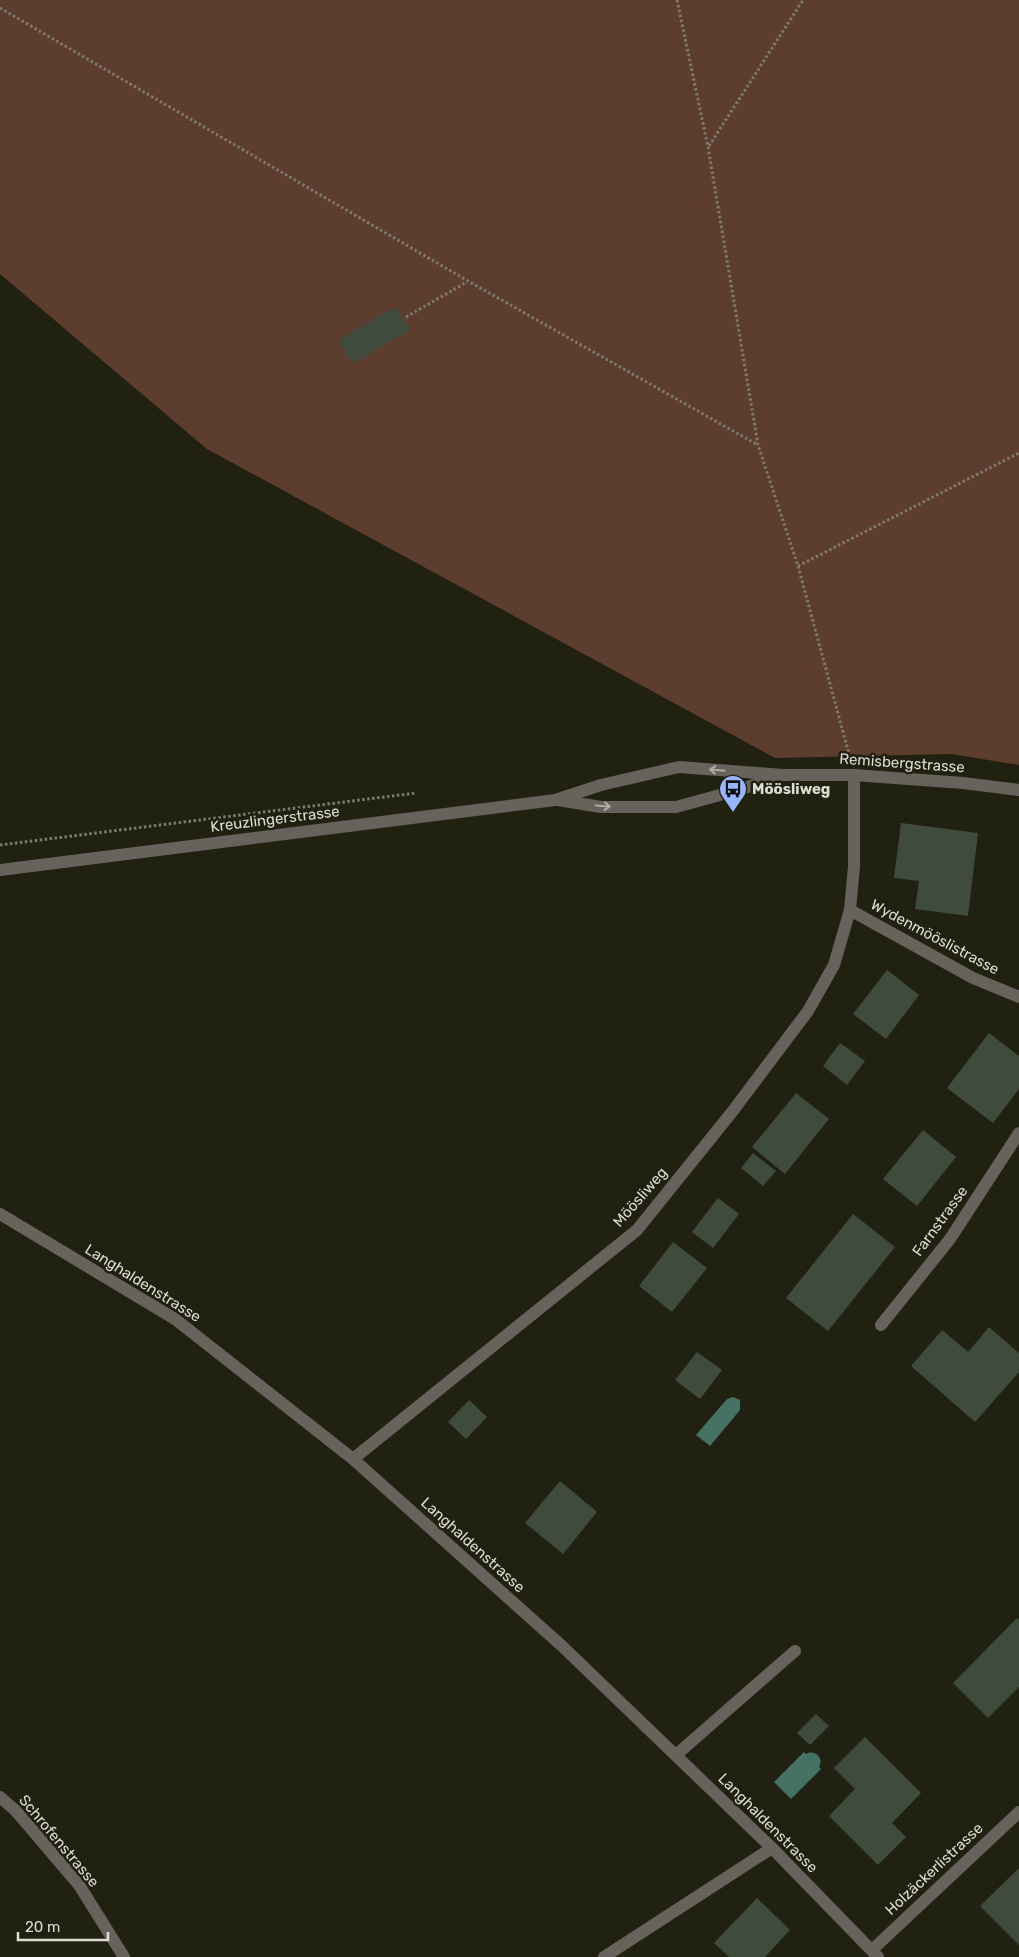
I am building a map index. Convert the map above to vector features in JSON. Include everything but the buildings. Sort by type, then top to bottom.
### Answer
[{"type":"street","name":"Remisbergstrasse","points":[[555,800],[601,785],[679,767],[783,775],[854,774],[963,783],[1019,790]]},
{"type":"street","name":"Wydenmööslistrasse","points":[[854,774],[854,866],[850,910],[973,978],[1019,997]]},
{"type":"street","name":"Remisbergstrasse","points":[[555,800],[601,807],[676,807],[783,775]]},
{"type":"street","name":"Kreuzlingerstrasse","points":[[0,870],[555,800]]},
{"type":"street","name":"Möösliweg","points":[[353,1459],[637,1230],[732,1112],[808,1010],[834,965],[850,910]]},
{"type":"street","name":"Farnstrasse","points":[[881,1325],[950,1239],[1019,1133]]},
{"type":"street","name":"Langhaldenstrasse","points":[[0,1214],[175,1319],[353,1459],[562,1646],[772,1848],[875,1953]]},
{"type":"street","points":[[676,1755],[795,1651]]},
{"type":"street","name":"Schrofenstrasse","points":[[0,1797],[16,1811],[78,1885],[124,1957]]},
{"type":"street","name":"Holzäckerlistrasse","points":[[875,1953],[1019,1812]]},
{"type":"street","points":[[604,1957],[772,1848]]},
{"type":"path","points":[[677,0],[708,147],[758,445],[798,566],[854,774]]},
{"type":"path","points":[[708,147],[803,0]]},
{"type":"path","points":[[0,8],[468,281],[758,445]]},
{"type":"path","points":[[406,317],[468,281]]},
{"type":"path","points":[[798,566],[1019,453]]},
{"type":"shaded area","points":[[0,0],[1019,0],[1019,765],[951,754],[775,758],[207,449],[0,274]]},
{"type":"water","points":[[733,1397],[740,1400],[740,1410],[710,1446],[696,1435],[727,1399]]},
{"type":"water","points":[[804,1752],[806,1754],[813,1753],[818,1755],[820,1760],[819,1767],[821,1769],[791,1799],[774,1782]]},
{"type":"place","name":"Möösliweg","points":[[733,813]]}]
